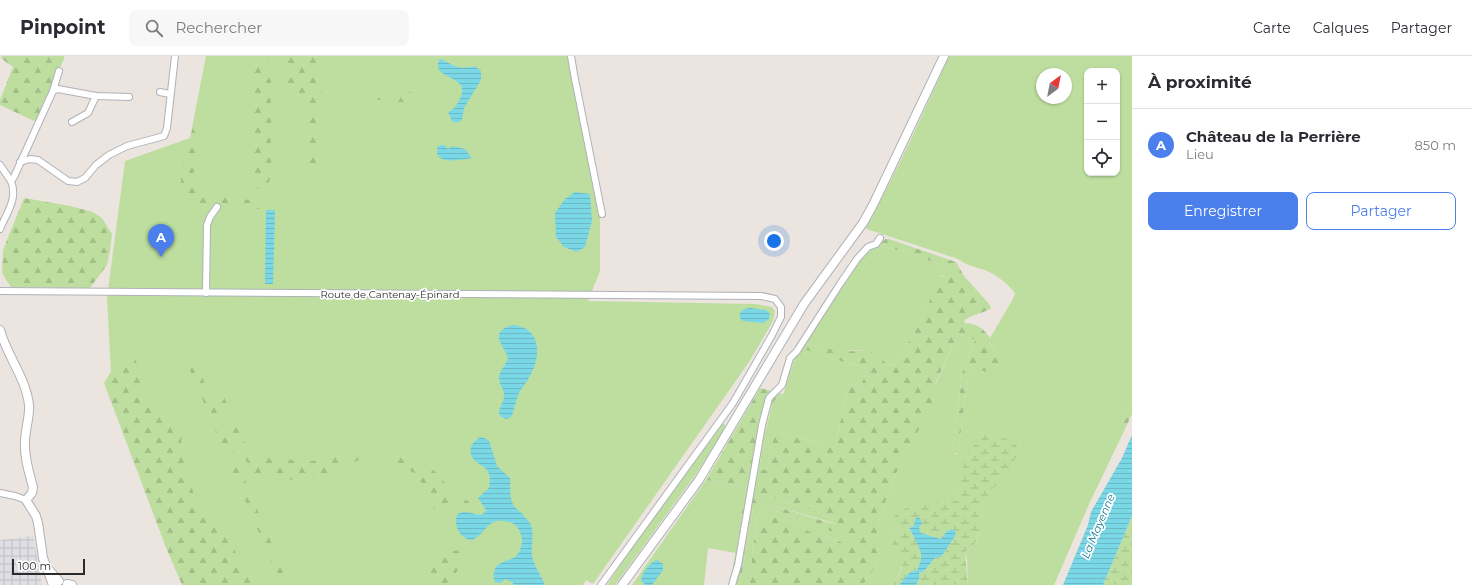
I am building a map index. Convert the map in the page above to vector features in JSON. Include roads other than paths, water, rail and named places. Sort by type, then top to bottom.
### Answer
[{"type":"main road","points":[[622,585],[699,480],[804,304],[863,223],[873,206],[944,56]]},
{"type":"main road","points":[[0,330],[7,351],[25,389],[29,405],[25,451],[33,487],[32,493],[26,500],[36,516],[47,568],[62,584]]},
{"type":"street","points":[[20,162],[38,160],[68,181],[77,182],[85,178],[96,165],[109,155],[127,146],[164,136],[167,128],[175,56]]},
{"type":"street","points":[[571,56],[602,214]]},
{"type":"street","points":[[11,181],[53,91],[60,70]]},
{"type":"street","points":[[53,91],[58,89],[96,96],[129,97]]},
{"type":"street","points":[[160,92],[170,94]]},
{"type":"street","points":[[72,122],[88,113],[96,96]]},
{"type":"street","points":[[0,164],[11,181],[14,190],[14,199],[0,229]]},
{"type":"street","points":[[206,292],[207,225],[217,207]]},
{"type":"street","points":[[732,585],[738,565],[762,425],[769,398],[782,385],[790,358],[797,351],[857,259],[868,248],[876,244],[880,238]]},
{"type":"street","name":"Route de Cantenay-Épinard","points":[[0,291],[769,296],[778,301],[781,306],[780,317],[772,335],[733,403],[601,585]]},
{"type":"street","points":[[0,493],[26,500]]},
{"type":"water","points":[[441,59],[465,68],[475,66],[481,71],[481,80],[464,108],[462,120],[457,123],[452,121],[448,112],[454,108],[459,101],[462,92],[461,86],[438,67],[439,60]]},
{"type":"water","points":[[444,145],[448,149],[452,146],[465,149],[472,158],[461,160],[443,159],[439,157],[437,152],[438,146]]},
{"type":"water","points":[[575,192],[590,194],[592,221],[585,247],[577,252],[564,247],[556,237],[555,213],[565,199]]},
{"type":"water","points":[[266,210],[275,210],[273,284],[265,284]]},
{"type":"water","points":[[750,308],[766,310],[770,314],[769,319],[763,323],[743,321],[740,318],[740,313],[744,309]]},
{"type":"water","points":[[512,325],[521,327],[533,336],[536,342],[537,358],[531,374],[518,395],[512,416],[507,419],[502,417],[499,412],[504,392],[499,381],[499,375],[508,358],[499,339],[499,335],[505,328]]},
{"type":"water","name":"La Mayenne","points":[[1132,435],[1132,516],[1103,585],[1063,585],[1088,525],[1091,512],[1122,458]]},
{"type":"water","points":[[480,437],[489,441],[497,466],[510,478],[510,493],[514,506],[523,514],[531,525],[532,556],[545,585],[514,585],[512,582],[505,579],[501,583],[495,582],[494,571],[496,567],[500,563],[515,557],[522,545],[520,531],[514,524],[505,521],[496,521],[489,525],[479,536],[472,540],[464,537],[458,530],[456,518],[458,514],[467,512],[481,515],[486,510],[478,498],[489,488],[490,480],[488,471],[474,460],[470,453],[471,446]]},
{"type":"water","points":[[919,517],[922,523],[919,528],[921,533],[941,539],[947,531],[952,529],[955,531],[956,535],[941,557],[936,557],[924,571],[919,573],[920,577],[916,585],[899,585],[909,573],[917,570],[920,562],[921,552],[909,528],[914,526],[915,519]]},
{"type":"water","points":[[657,560],[663,564],[663,570],[652,585],[646,585],[641,581],[641,578],[649,566]]},
{"type":"place","name":"Château de la Perrière","points":[[161,257]]}]
